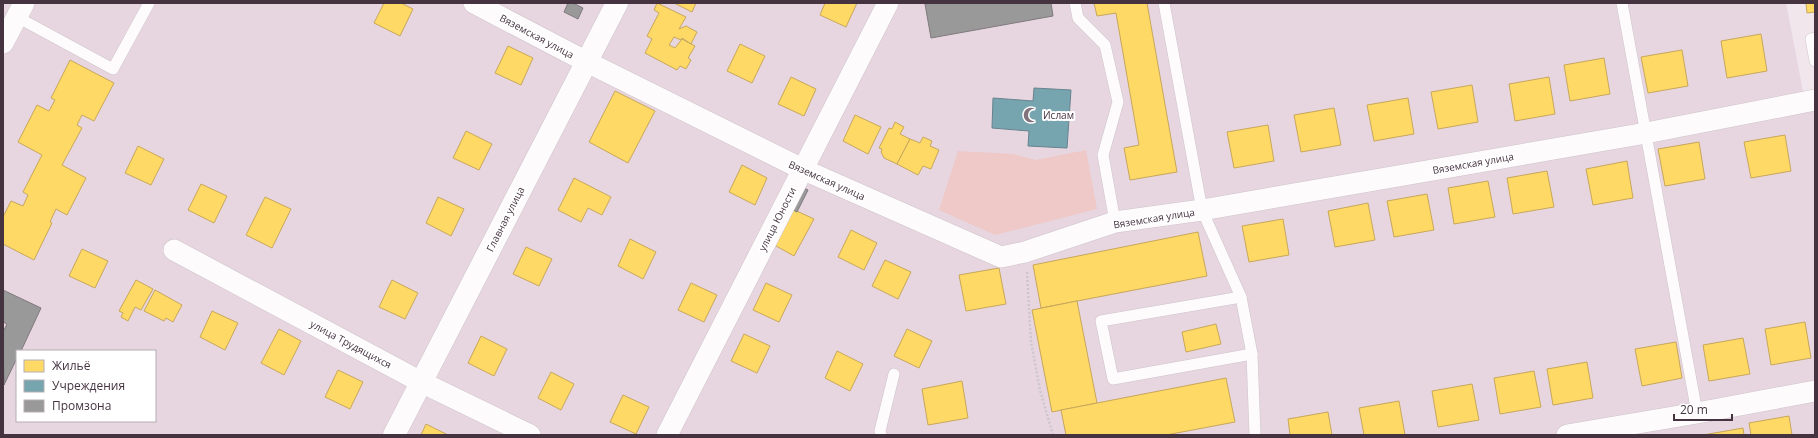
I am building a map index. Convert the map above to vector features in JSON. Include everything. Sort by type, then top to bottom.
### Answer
[{"type":"street","name":"Вяземская улица","points":[[474,3],[587,62],[802,169],[1001,256],[1025,252],[1115,222],[1202,210],[1646,133],[1815,100]]},
{"type":"street","name":"Главная улица","points":[[394,435],[617,3]]},
{"type":"street","name":"улица Юности","points":[[667,435],[888,3]]},
{"type":"street","points":[[4,38],[20,10]]},
{"type":"street","name":"улица Трудящихся","points":[[174,250],[421,382],[530,435]]},
{"type":"street","points":[[1567,435],[1815,391]]},
{"type":"lane","points":[[20,10],[113,69],[149,3]]},
{"type":"lane","points":[[1075,3],[1078,18],[1105,45],[1118,102],[1103,155],[1115,222]]},
{"type":"lane","points":[[1164,3],[1202,210],[1241,297],[1252,354],[1255,435]]},
{"type":"lane","points":[[1622,3],[1697,413]]},
{"type":"lane","points":[[1815,38],[1811,39],[1815,61]]},
{"type":"lane","points":[[1241,297],[1101,321],[1113,380],[1252,354]]},
{"type":"lane","points":[[881,435],[880,431],[894,374]]},
{"type":"path","points":[[1025,252],[1031,342],[1040,390],[1053,435]]},
{"type":"shaded area","points":[[3,3],[1786,3],[1807,112],[1815,111],[1815,435],[3,435]]},
{"type":"shaded area","points":[[1086,150],[1097,209],[995,235],[939,210],[958,151],[1013,154],[1036,160]]},
{"type":"building: Жильё","points":[[384,3],[401,3],[413,9],[400,36],[374,23]]},
{"type":"building: Жильё","points":[[657,3],[686,17],[679,29],[686,26],[697,32],[691,44],[695,46],[688,58],[691,60],[686,69],[680,66],[677,70],[645,53],[652,39],[647,36],[659,13],[654,10]],"holes":[[[674,37],[681,40],[682,38],[690,43],[682,39],[675,48],[669,45]]]},
{"type":"building: Жильё","points":[[674,3],[696,3],[692,12]]},
{"type":"building: Жильё","points":[[825,3],[857,3],[846,27],[820,15]]},
{"type":"building: Жильё","points":[[1094,3],[1147,3],[1177,172],[1130,180],[1124,148],[1139,145],[1116,13],[1097,16]]},
{"type":"building: Жильё","points":[[1806,3],[1815,3],[1815,12],[1807,13]]},
{"type":"building: Жильё","points":[[1761,34],[1767,71],[1727,78],[1721,41]]},
{"type":"building: Жильё","points":[[740,44],[765,56],[752,83],[727,71]]},
{"type":"building: Жильё","points":[[508,46],[533,58],[521,85],[495,73]]},
{"type":"building: Жильё","points":[[1682,50],[1688,86],[1648,93],[1641,57]]},
{"type":"building: Жильё","points":[[1604,58],[1610,94],[1570,101],[1564,65]]},
{"type":"building: Жильё","points":[[70,60],[114,83],[94,121],[82,115],[77,125],[82,128],[62,165],[86,178],[67,215],[56,209],[50,222],[52,223],[34,260],[3,244],[3,217],[11,201],[23,206],[28,195],[23,192],[42,155],[18,142],[37,105],[49,111],[55,100],[51,98]]},
{"type":"building: Жильё","points":[[791,77],[816,89],[804,116],[778,104]]},
{"type":"building: Жильё","points":[[1549,77],[1555,114],[1515,121],[1509,84]]},
{"type":"building: Жильё","points":[[1472,85],[1478,122],[1438,129],[1431,92]]},
{"type":"building: Жильё","points":[[615,91],[655,111],[628,163],[589,142]]},
{"type":"building: Жильё","points":[[1408,98],[1414,134],[1374,141],[1367,105]]},
{"type":"building: Жильё","points":[[1334,108],[1341,145],[1301,152],[1294,115]]},
{"type":"building: Жильё","points":[[855,115],[881,127],[868,154],[843,141]]},
{"type":"building: Жильё","points":[[895,122],[904,127],[900,134],[910,139],[897,164],[884,158],[881,152],[882,149],[879,148],[889,128],[892,129]]},
{"type":"building: Жильё","points":[[1268,125],[1274,161],[1234,168],[1227,132]]},
{"type":"building: Жильё","points":[[466,131],[492,144],[479,170],[453,158]]},
{"type":"building: Жильё","points":[[1785,135],[1791,171],[1751,178],[1744,142]]},
{"type":"building: Жильё","points":[[923,137],[932,141],[930,146],[939,150],[931,169],[923,166],[918,175],[897,164],[910,139],[920,143]]},
{"type":"building: Жильё","points":[[1699,142],[1705,179],[1665,186],[1658,149]]},
{"type":"building: Жильё","points":[[138,146],[164,159],[151,185],[125,173]]},
{"type":"building: Жильё","points":[[1627,161],[1633,198],[1593,205],[1586,169]]},
{"type":"building: Жильё","points":[[742,165],[767,178],[755,205],[729,192]]},
{"type":"building: Жильё","points":[[1547,171],[1554,207],[1513,214],[1507,178]]},
{"type":"building: Жильё","points":[[574,178],[611,197],[602,215],[588,208],[581,222],[558,210]]},
{"type":"building: Жильё","points":[[1488,181],[1495,217],[1454,224],[1448,188]]},
{"type":"building: Жильё","points":[[201,184],[227,196],[214,223],[188,210]]},
{"type":"building: Жильё","points":[[1427,194],[1434,230],[1394,237],[1387,201]]},
{"type":"building: Жильё","points":[[265,197],[291,209],[272,248],[246,235]]},
{"type":"building: Жильё","points":[[438,197],[464,209],[451,236],[426,223]]},
{"type":"building: Жильё","points":[[1368,203],[1375,240],[1335,247],[1328,211]]},
{"type":"building: Жильё","points":[[786,206],[814,219],[794,256],[769,242]]},
{"type":"building: Жильё","points":[[1283,219],[1289,255],[1249,262],[1242,226]]},
{"type":"building: Жильё","points":[[851,230],[877,243],[864,270],[838,257]]},
{"type":"building: Жильё","points":[[1198,232],[1207,276],[1041,308],[1033,265]]},
{"type":"building: Жильё","points":[[630,239],[656,252],[643,279],[618,266]]},
{"type":"building: Жильё","points":[[526,247],[552,259],[539,286],[513,274]]},
{"type":"building: Жильё","points":[[82,249],[108,261],[95,288],[69,276]]},
{"type":"building: Жильё","points":[[885,260],[911,272],[898,299],[872,286]]},
{"type":"building: Жильё","points":[[999,268],[1006,304],[966,311],[959,275]]},
{"type":"building: Жильё","points":[[136,280],[153,289],[141,310],[135,307],[128,321],[121,317],[123,313],[119,311]]},
{"type":"building: Жильё","points":[[392,280],[418,293],[405,319],[379,307]]},
{"type":"building: Жильё","points":[[691,283],[717,295],[704,322],[678,310]]},
{"type":"building: Жильё","points":[[766,283],[792,295],[779,322],[753,310]]},
{"type":"building: Жильё","points":[[155,290],[182,305],[173,322],[166,318],[164,321],[144,311]]},
{"type":"building: Жильё","points":[[1077,301],[1097,403],[1052,412],[1032,310]]},
{"type":"building: Жильё","points":[[212,311],[238,323],[225,350],[200,337]]},
{"type":"building: Жильё","points":[[1805,322],[1811,358],[1771,365],[1765,329]]},
{"type":"building: Жильё","points":[[1216,324],[1221,344],[1186,352],[1182,332]]},
{"type":"building: Жильё","points":[[279,329],[301,341],[284,375],[261,363]]},
{"type":"building: Жильё","points":[[907,329],[932,341],[919,368],[894,356]]},
{"type":"building: Жильё","points":[[744,334],[770,346],[757,373],[731,361]]},
{"type":"building: Жильё","points":[[481,336],[507,349],[494,376],[468,363]]},
{"type":"building: Жильё","points":[[1743,338],[1750,374],[1709,381],[1703,345]]},
{"type":"building: Жильё","points":[[1676,342],[1682,378],[1642,386],[1635,349]]},
{"type":"building: Жильё","points":[[837,351],[863,364],[850,391],[825,378]]},
{"type":"building: Жильё","points":[[1587,362],[1593,398],[1553,405],[1547,369]]},
{"type":"building: Жильё","points":[[338,370],[363,382],[350,409],[325,397]]},
{"type":"building: Жильё","points":[[1534,371],[1541,407],[1500,414],[1494,378]]},
{"type":"building: Жильё","points":[[551,372],[574,384],[561,410],[538,398]]},
{"type":"building: Жильё","points":[[1226,378],[1235,422],[1166,435],[1066,435],[1061,410]]},
{"type":"building: Жильё","points":[[962,381],[968,418],[928,425],[922,389]]},
{"type":"building: Жильё","points":[[1472,384],[1479,420],[1438,427],[1432,391]]},
{"type":"building: Жильё","points":[[623,395],[649,407],[636,434],[610,422]]},
{"type":"building: Жильё","points":[[1399,401],[1405,435],[1364,435],[1359,408]]},
{"type":"building: Жильё","points":[[1328,412],[1332,435],[1290,435],[1288,419]]},
{"type":"building: Жильё","points":[[1789,416],[1792,435],[1751,435],[1749,423]]},
{"type":"building: Жильё","points":[[426,424],[448,435],[421,435]]},
{"type":"building: Жильё","points":[[1743,428],[1744,435],[1703,435]]},
{"type":"building: Учреждения","name":"Ислам","points":[[1034,88],[1071,90],[1067,148],[1028,146],[1029,131],[992,128],[993,98],[1033,101]]},
{"type":"building: Промзона","points":[[568,3],[573,3],[583,8],[578,19],[564,12]]},
{"type":"building: Промзона","points":[[1051,3],[1053,16],[931,38],[925,4]]},
{"type":"building: Промзона","points":[[796,184],[808,190],[797,212],[786,206]]},
{"type":"building: Промзона","points":[[3,290],[41,308],[21,350],[16,350],[16,360],[4,385],[3,332],[7,324],[3,322]]},
{"type":"place","name":"Ислам","points":[[1031,115]]}]
